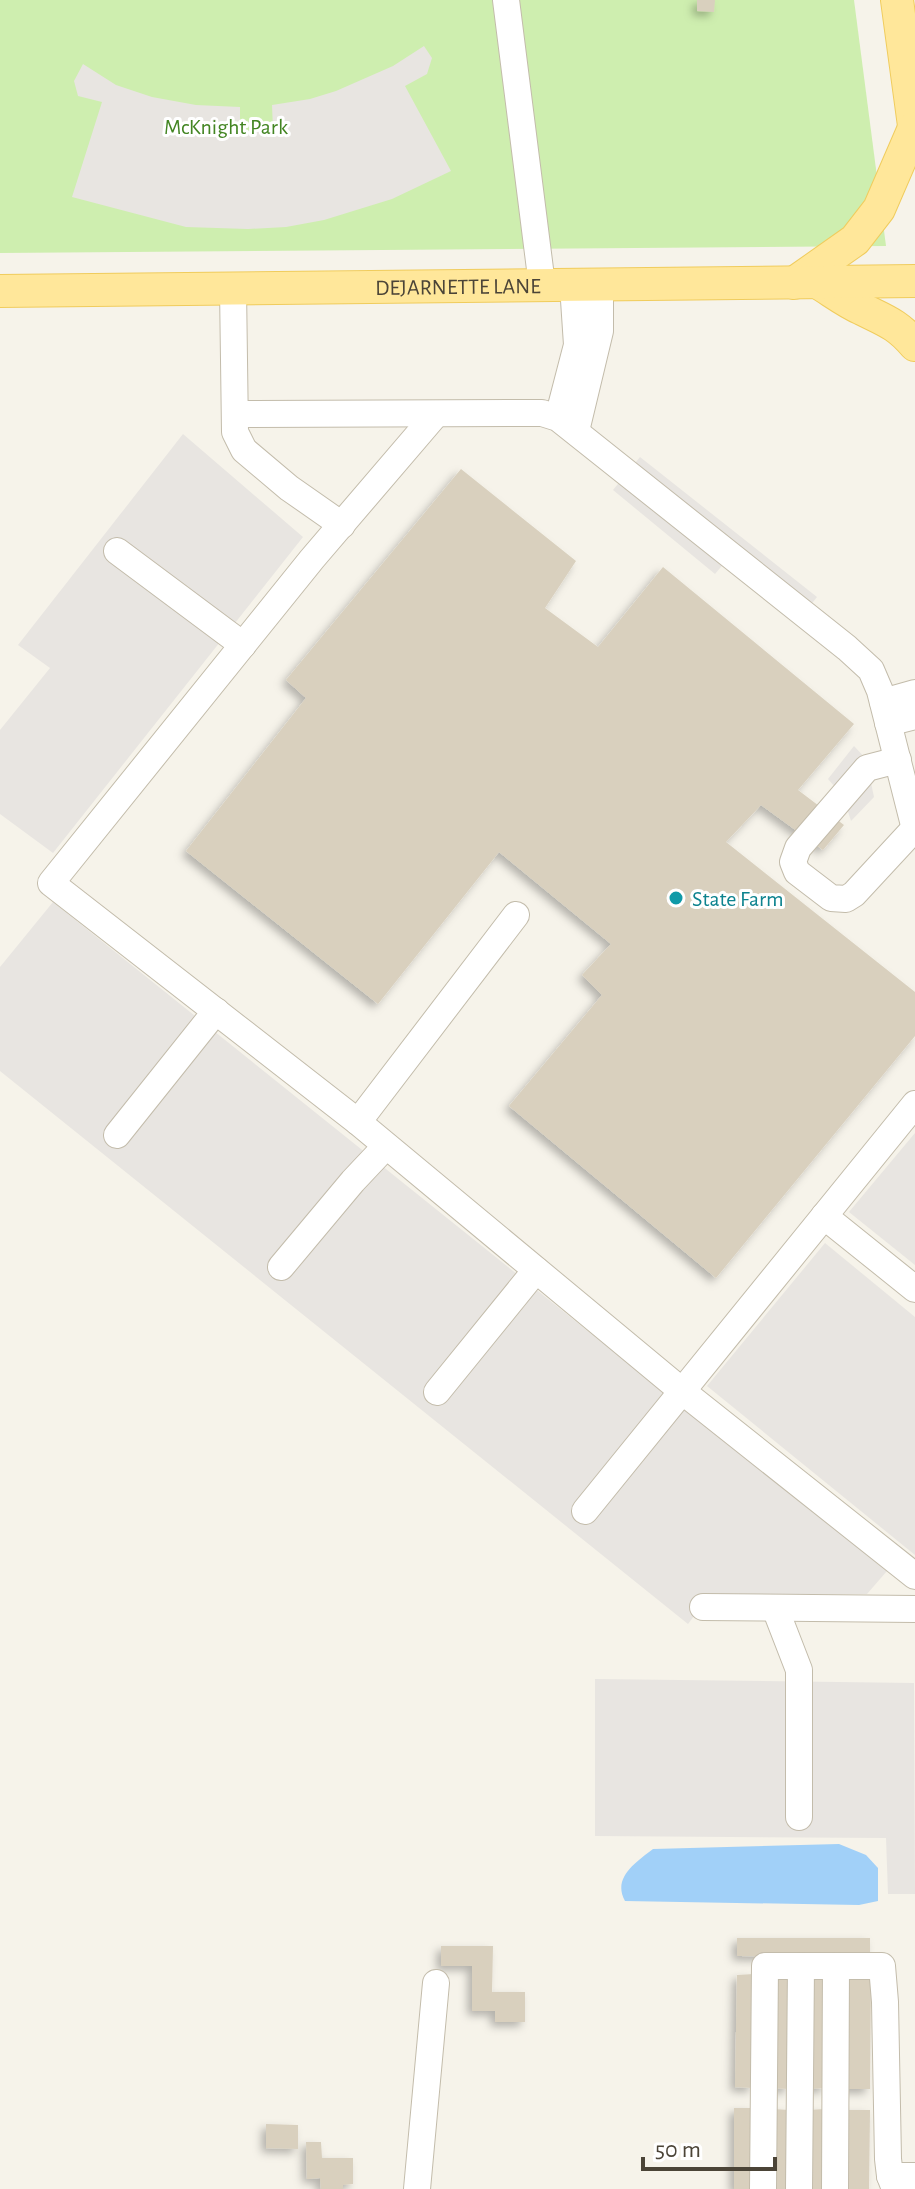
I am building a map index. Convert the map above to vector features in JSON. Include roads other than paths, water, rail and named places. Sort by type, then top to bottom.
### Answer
[{"type":"main road","points":[[904,11],[915,130],[879,209],[855,240],[806,282],[880,316],[904,332],[915,345]]},
{"type":"main road","name":"DEJARNETTE LANE","points":[[0,291],[915,281]]},
{"type":"lane","points":[[506,0],[572,285],[600,331],[567,424]]},
{"type":"lane","points":[[233,288],[235,432],[244,450],[289,488],[342,525]]},
{"type":"lane","points":[[236,414],[542,413],[567,424],[847,648],[871,670],[886,712],[898,760],[915,828],[854,894],[846,899],[831,898],[797,872],[793,862],[798,848],[867,768],[898,760]]},
{"type":"lane","points":[[436,414],[243,645],[51,883],[358,1122],[682,1391],[915,1576]]},
{"type":"lane","points":[[117,551],[243,645]]},
{"type":"lane","points":[[886,712],[915,693]]},
{"type":"lane","points":[[886,712],[915,716]]},
{"type":"lane","points":[[358,1122],[516,915]]},
{"type":"lane","points":[[117,1135],[216,1011]]},
{"type":"lane","points":[[585,1511],[915,1104]]},
{"type":"lane","points":[[281,1267],[386,1146]]},
{"type":"lane","points":[[824,1216],[915,1289]]},
{"type":"lane","points":[[437,1392],[536,1270]]},
{"type":"lane","points":[[703,1607],[915,1609]]},
{"type":"lane","points":[[775,1608],[799,1670],[799,1817]]},
{"type":"lane","points":[[763,2189],[765,1966],[882,1966],[900,2180]]},
{"type":"lane","points":[[799,2189],[801,1966]]},
{"type":"lane","points":[[835,2189],[836,1966]]},
{"type":"lane","points":[[417,2189],[436,1983]]},
{"type":"water","points":[[839,1844],[866,1855],[878,1868],[878,1901],[859,1905],[625,1901],[622,1893],[628,1871],[653,1849]]},
{"type":"place","name":"State Farm","points":[[676,898]]},
{"type":"park label","name":"McKnight Park","points":[[226,126]]}]
